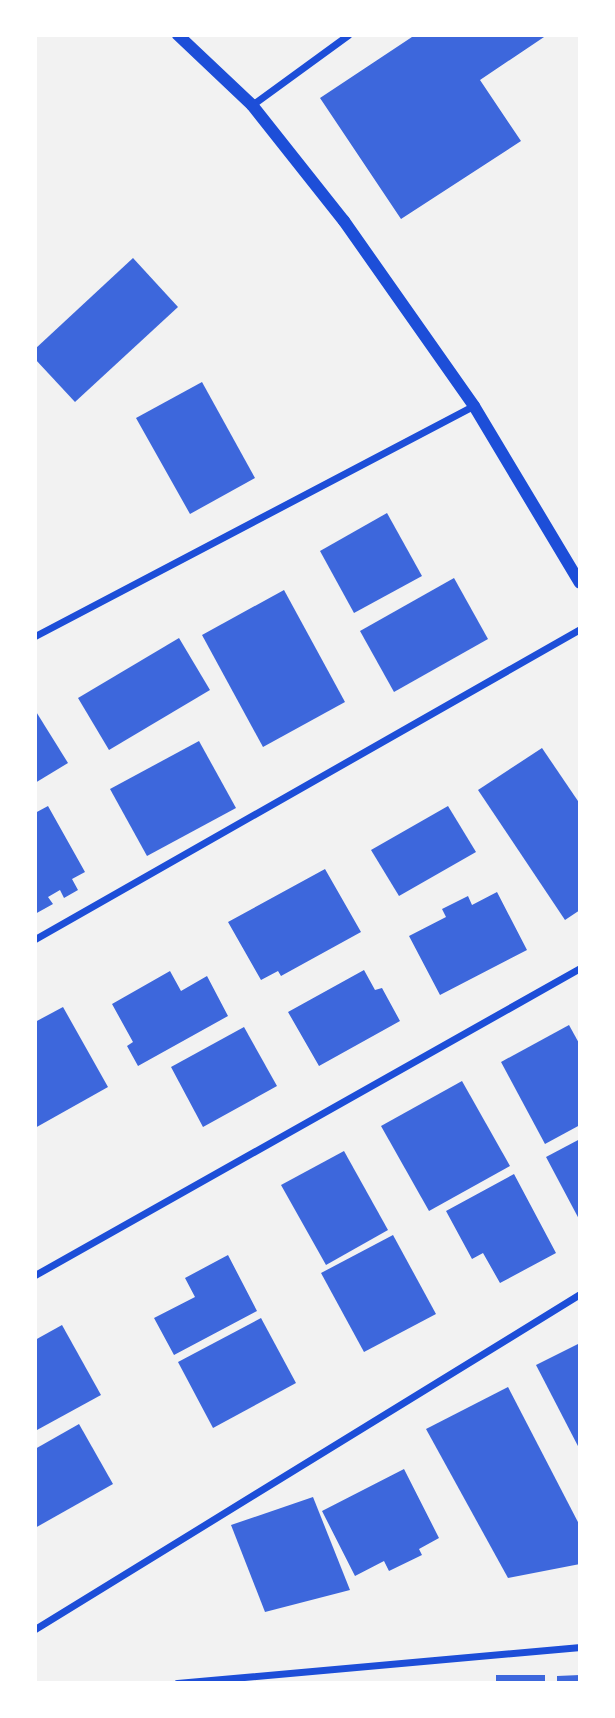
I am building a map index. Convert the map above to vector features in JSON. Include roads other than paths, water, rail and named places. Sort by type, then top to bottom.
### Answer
[{"type":"street","points":[[178,35],[252,105],[344,221],[474,406],[580,583]]},
{"type":"street","points":[[252,105],[348,35]]},
{"type":"street","points":[[35,636],[474,406]]},
{"type":"street","points":[[35,939],[580,629]]},
{"type":"street","points":[[35,1275],[580,968]]},
{"type":"street","points":[[35,1629],[580,1294]]},
{"type":"street","points":[[177,1683],[261,1679],[580,1647]]}]
